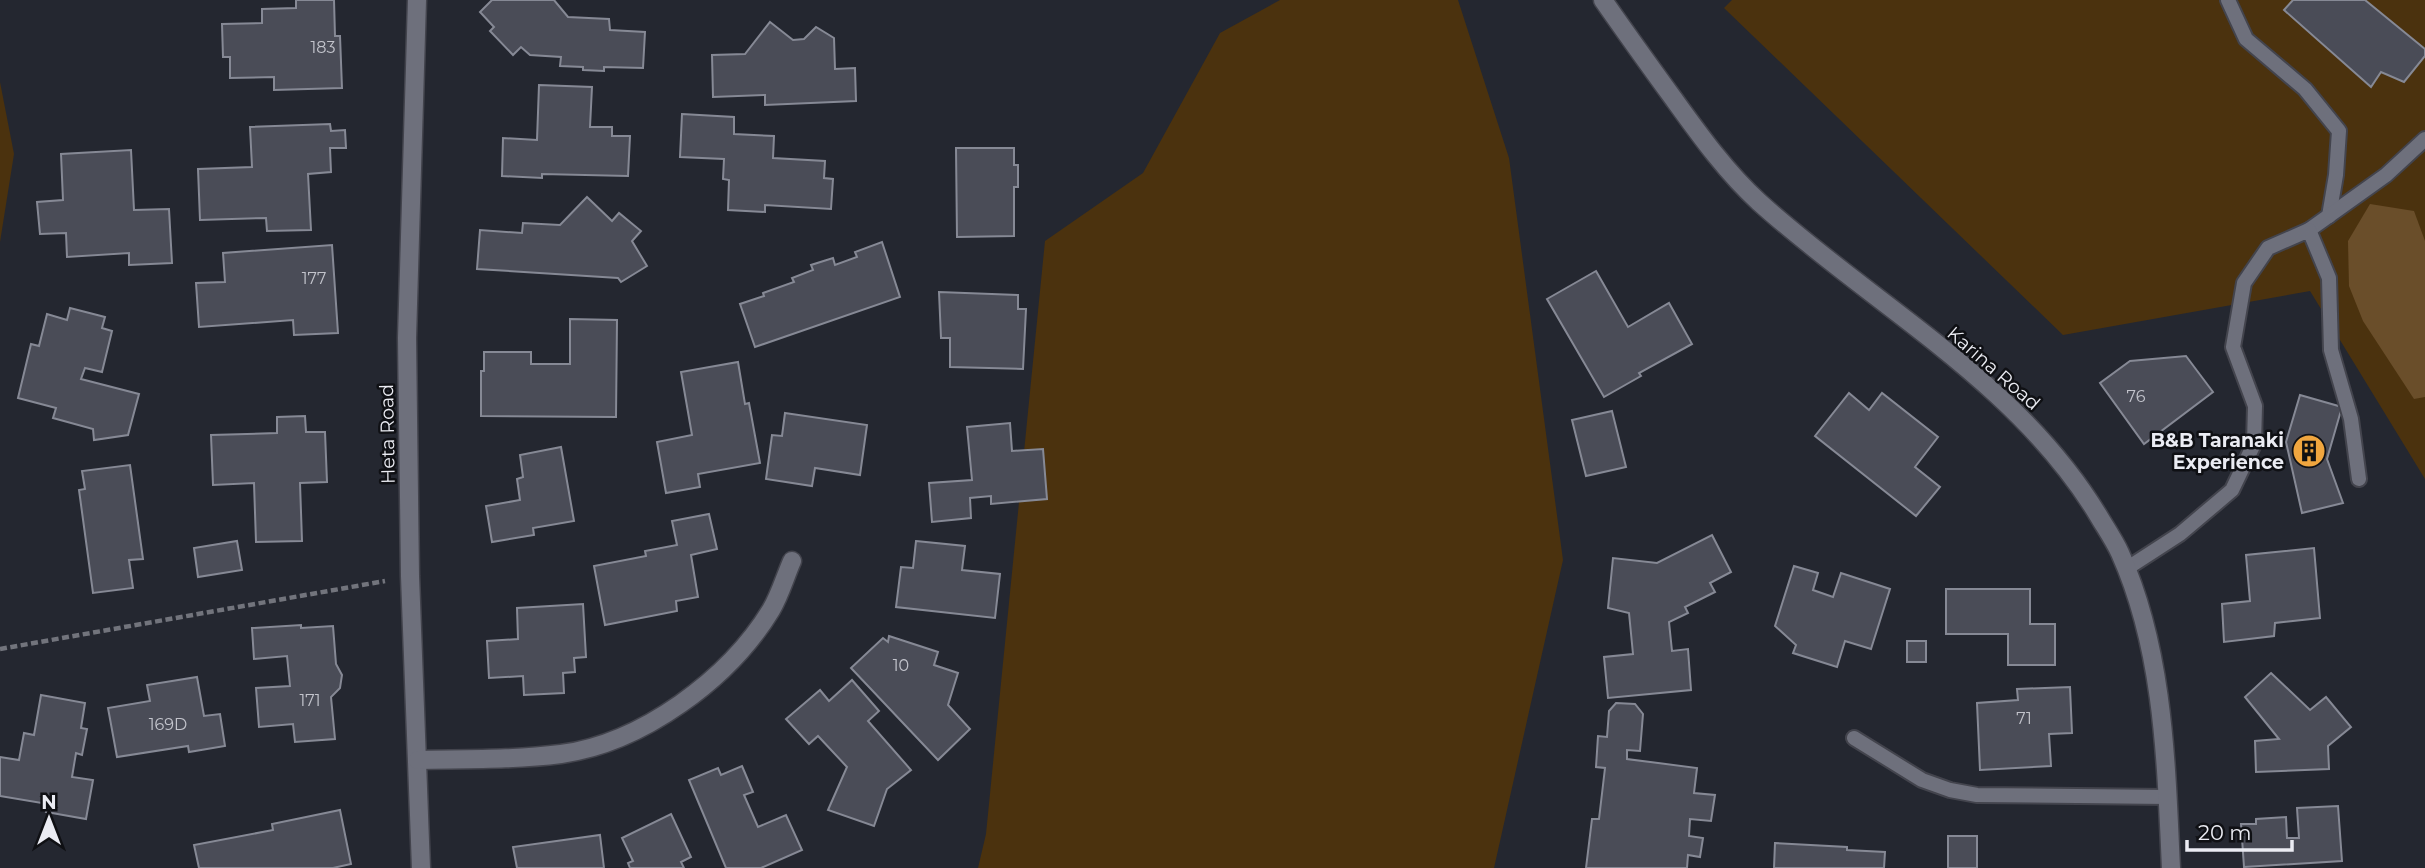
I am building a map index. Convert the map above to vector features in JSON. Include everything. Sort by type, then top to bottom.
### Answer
[{"type":"street","name":"Heta Road","points":[[416,0],[407,338],[411,576],[421,868]]},
{"type":"street","name":"Karina Road","points":[[1603,0],[1707,145],[1758,201],[1985,384],[2045,442],[2086,496],[2119,551],[2140,610],[2157,677],[2168,797],[2171,868]]},
{"type":"street","points":[[418,760],[502,759],[563,753],[625,736],[661,716],[697,691],[733,659],[771,610],[792,561]]},
{"type":"lane","points":[[2228,0],[2246,39],[2305,89],[2339,131],[2336,175],[2329,216]]},
{"type":"lane","points":[[2126,569],[2180,534],[2232,490],[2254,444],[2255,406],[2233,346],[2244,284],[2268,248],[2309,230],[2386,175],[2425,139]]},
{"type":"lane","points":[[2309,230],[2329,278],[2331,350],[2351,419],[2359,479]]},
{"type":"lane","points":[[1854,738],[1922,780],[1950,790],[1990,795],[2168,797]]},
{"type":"path","points":[[0,649],[411,576]]},
{"type":"shaded area","points":[[1280,0],[1458,0],[1509,158],[1563,560],[1494,868],[978,868],[986,834],[1045,241],[1143,173],[1220,33]]},
{"type":"shaded area","points":[[1732,0],[2425,0],[2425,479],[2310,291],[2063,335],[1724,8]]},
{"type":"shaded area","points":[[0,82],[14,154],[0,242]]},
{"type":"shaded area","points":[[2370,204],[2414,211],[2425,241],[2425,397],[2414,399],[2363,321],[2349,286],[2348,241]]},
{"type":"building","points":[[296,0],[334,0],[335,36],[340,36],[342,88],[274,90],[274,77],[230,78],[230,57],[223,57],[222,24],[262,23],[262,9],[296,8]]},
{"type":"building","points":[[492,0],[554,0],[568,17],[609,19],[610,30],[645,32],[643,68],[604,67],[604,71],[583,70],[583,67],[560,66],[561,57],[530,55],[521,47],[513,55],[490,31],[494,27],[480,12]]},
{"type":"building","points":[[2293,0],[2365,0],[2425,49],[2425,56],[2404,82],[2381,72],[2371,87],[2284,10]]},
{"type":"building","points":[[770,22],[793,40],[804,39],[816,27],[834,38],[835,69],[855,68],[856,101],[765,105],[765,95],[713,97],[712,55],[745,54]]},
{"type":"building","points":[[539,85],[592,87],[590,127],[612,127],[612,136],[630,136],[628,176],[502,176],[503,138],[537,140]]},
{"type":"building","points":[[682,114],[734,117],[734,134],[774,136],[773,158],[825,161],[824,178],[833,179],[831,209],[765,205],[765,212],[728,210],[729,180],[723,179],[724,159],[680,157]]},
{"type":"building","points":[[330,124],[331,131],[345,130],[346,148],[330,148],[331,172],[308,174],[311,230],[267,231],[266,218],[200,220],[198,169],[252,167],[250,127]]},
{"type":"building","points":[[956,148],[1014,148],[1014,165],[1018,165],[1018,187],[1014,187],[1014,236],[957,237]]},
{"type":"building","points":[[131,150],[134,210],[169,209],[172,263],[129,265],[129,253],[67,257],[66,233],[40,234],[37,202],[63,200],[61,154]]},
{"type":"building","points":[[587,197],[612,221],[619,213],[641,231],[632,241],[647,266],[621,282],[618,278],[477,269],[480,230],[522,233],[523,223],[560,225]]},
{"type":"building","points":[[882,242],[900,297],[755,347],[740,304],[794,282],[792,278],[813,270],[811,265],[833,258],[835,265],[857,257],[855,252]]},
{"type":"building","points":[[332,245],[338,333],[294,335],[293,320],[199,327],[196,283],[225,282],[223,253]]},
{"type":"building","points":[[1596,271],[1628,327],[1669,303],[1692,344],[1639,373],[1641,376],[1604,397],[1547,299]]},
{"type":"building","points":[[939,292],[1018,295],[1018,309],[1026,309],[1023,369],[950,367],[950,338],[941,338]]},
{"type":"building","points":[[70,308],[105,317],[102,328],[112,331],[102,372],[85,368],[81,379],[139,394],[128,435],[94,440],[93,429],[53,418],[56,408],[18,398],[31,344],[39,346],[47,314],[67,320]]},
{"type":"building","points":[[570,319],[617,320],[616,417],[481,416],[481,371],[484,371],[484,352],[531,352],[531,364],[570,364]]},
{"type":"building","points":[[2186,356],[2213,392],[2144,444],[2100,383],[2130,361]]},
{"type":"building","points":[[738,362],[760,463],[698,474],[700,487],[666,493],[657,442],[692,435],[681,372]]},
{"type":"building","points":[[1849,393],[1869,410],[1882,393],[1938,437],[1915,467],[1940,487],[1916,516],[1815,436]]},
{"type":"building","name":"B&B Taranaki Experience","points":[[2300,395],[2342,407],[2327,459],[2343,503],[2302,513],[2286,442]]},
{"type":"building","points":[[1612,411],[1626,467],[1586,476],[1572,420]]},
{"type":"building","points":[[785,413],[867,425],[860,475],[815,468],[812,486],[766,479],[772,435],[782,436]]},
{"type":"building","points":[[305,416],[306,432],[325,432],[327,482],[300,483],[302,541],[256,542],[254,483],[213,485],[211,435],[277,433],[277,417]]},
{"type":"building","points":[[1010,423],[1012,451],[1043,449],[1047,499],[991,504],[991,496],[970,498],[971,518],[932,522],[929,483],[972,480],[967,427]]},
{"type":"building","points":[[561,447],[574,521],[533,528],[534,535],[492,542],[486,506],[520,500],[517,479],[523,477],[520,455]]},
{"type":"building","points":[[130,465],[143,559],[129,560],[133,588],[93,593],[79,490],[85,489],[82,471]]},
{"type":"building","points":[[709,514],[717,549],[691,555],[698,597],[676,601],[677,611],[605,625],[594,566],[646,556],[645,551],[677,545],[672,521]]},
{"type":"building","points":[[1712,535],[1731,572],[1710,583],[1715,592],[1685,607],[1688,613],[1669,622],[1672,651],[1688,649],[1691,690],[1608,698],[1604,657],[1633,654],[1629,613],[1608,608],[1613,558],[1657,563]]},
{"type":"building","points":[[237,541],[242,570],[198,577],[194,548]]},
{"type":"building","points":[[916,541],[965,546],[962,570],[1000,574],[995,618],[896,607],[901,567],[913,568]]},
{"type":"building","points":[[2314,548],[2320,618],[2275,623],[2274,636],[2224,642],[2222,604],[2250,601],[2246,555]]},
{"type":"building","points":[[1794,566],[1818,573],[1813,590],[1833,597],[1841,573],[1890,589],[1871,649],[1845,641],[1837,667],[1793,653],[1796,645],[1775,626]]},
{"type":"building","points":[[1946,589],[2030,589],[2030,624],[2055,624],[2055,665],[2008,665],[2008,634],[1946,634]]},
{"type":"building","points":[[583,604],[586,657],[574,658],[575,672],[563,673],[564,693],[524,695],[523,676],[489,678],[487,641],[518,639],[517,608]]},
{"type":"building","points":[[301,625],[301,628],[333,626],[336,664],[342,675],[340,688],[331,697],[335,739],[295,742],[293,724],[259,727],[256,688],[290,686],[287,656],[254,659],[252,628]]},
{"type":"building","points":[[889,636],[938,652],[934,665],[958,673],[948,705],[970,729],[938,760],[851,668],[883,638],[888,642]]},
{"type":"building","points":[[1907,641],[1926,641],[1926,662],[1907,662]]},
{"type":"building","points":[[2271,673],[2310,710],[2326,697],[2351,727],[2328,746],[2329,769],[2256,772],[2255,741],[2279,739],[2245,697]]},
{"type":"building","points":[[197,677],[204,716],[220,714],[225,746],[189,752],[188,746],[117,757],[108,708],[150,701],[147,685]]},
{"type":"building","points":[[852,680],[879,711],[868,721],[911,770],[887,789],[874,826],[828,810],[847,767],[818,736],[809,744],[786,719],[820,690],[829,701]]},
{"type":"building","points":[[2070,687],[2072,733],[2049,734],[2051,766],[1980,770],[1977,703],[2018,700],[2017,689]]},
{"type":"building","points":[[41,695],[85,703],[81,728],[87,729],[82,755],[76,753],[72,777],[93,780],[86,819],[46,812],[48,804],[0,796],[0,757],[19,760],[24,733],[34,735]]},
{"type":"building","points":[[1616,703],[1635,704],[1643,714],[1640,751],[1627,750],[1627,759],[1697,768],[1694,793],[1715,795],[1711,821],[1690,819],[1689,836],[1703,838],[1700,857],[1688,855],[1687,868],[1586,868],[1592,819],[1599,819],[1605,768],[1596,767],[1598,736],[1607,737],[1609,711]]},
{"type":"building","points":[[742,766],[753,792],[744,795],[758,827],[786,815],[802,850],[761,868],[726,868],[689,780],[718,768],[721,775]]},
{"type":"building","points":[[2338,806],[2342,861],[2244,867],[2241,824],[2256,824],[2256,819],[2286,817],[2287,838],[2299,838],[2297,808]]},
{"type":"building","points":[[340,810],[351,864],[333,868],[199,868],[194,845],[273,830],[272,824]]},
{"type":"building","points":[[671,814],[691,857],[681,862],[684,868],[630,868],[628,863],[633,861],[622,838]]},
{"type":"building","points":[[600,835],[604,868],[517,868],[513,847]]},
{"type":"building","points":[[1948,836],[1977,836],[1977,868],[1948,868]]},
{"type":"building","points":[[1775,843],[1885,852],[1884,868],[1774,868]]},
{"type":"place","name":"B&B Taranaki Experience","points":[[2309,451]]}]
